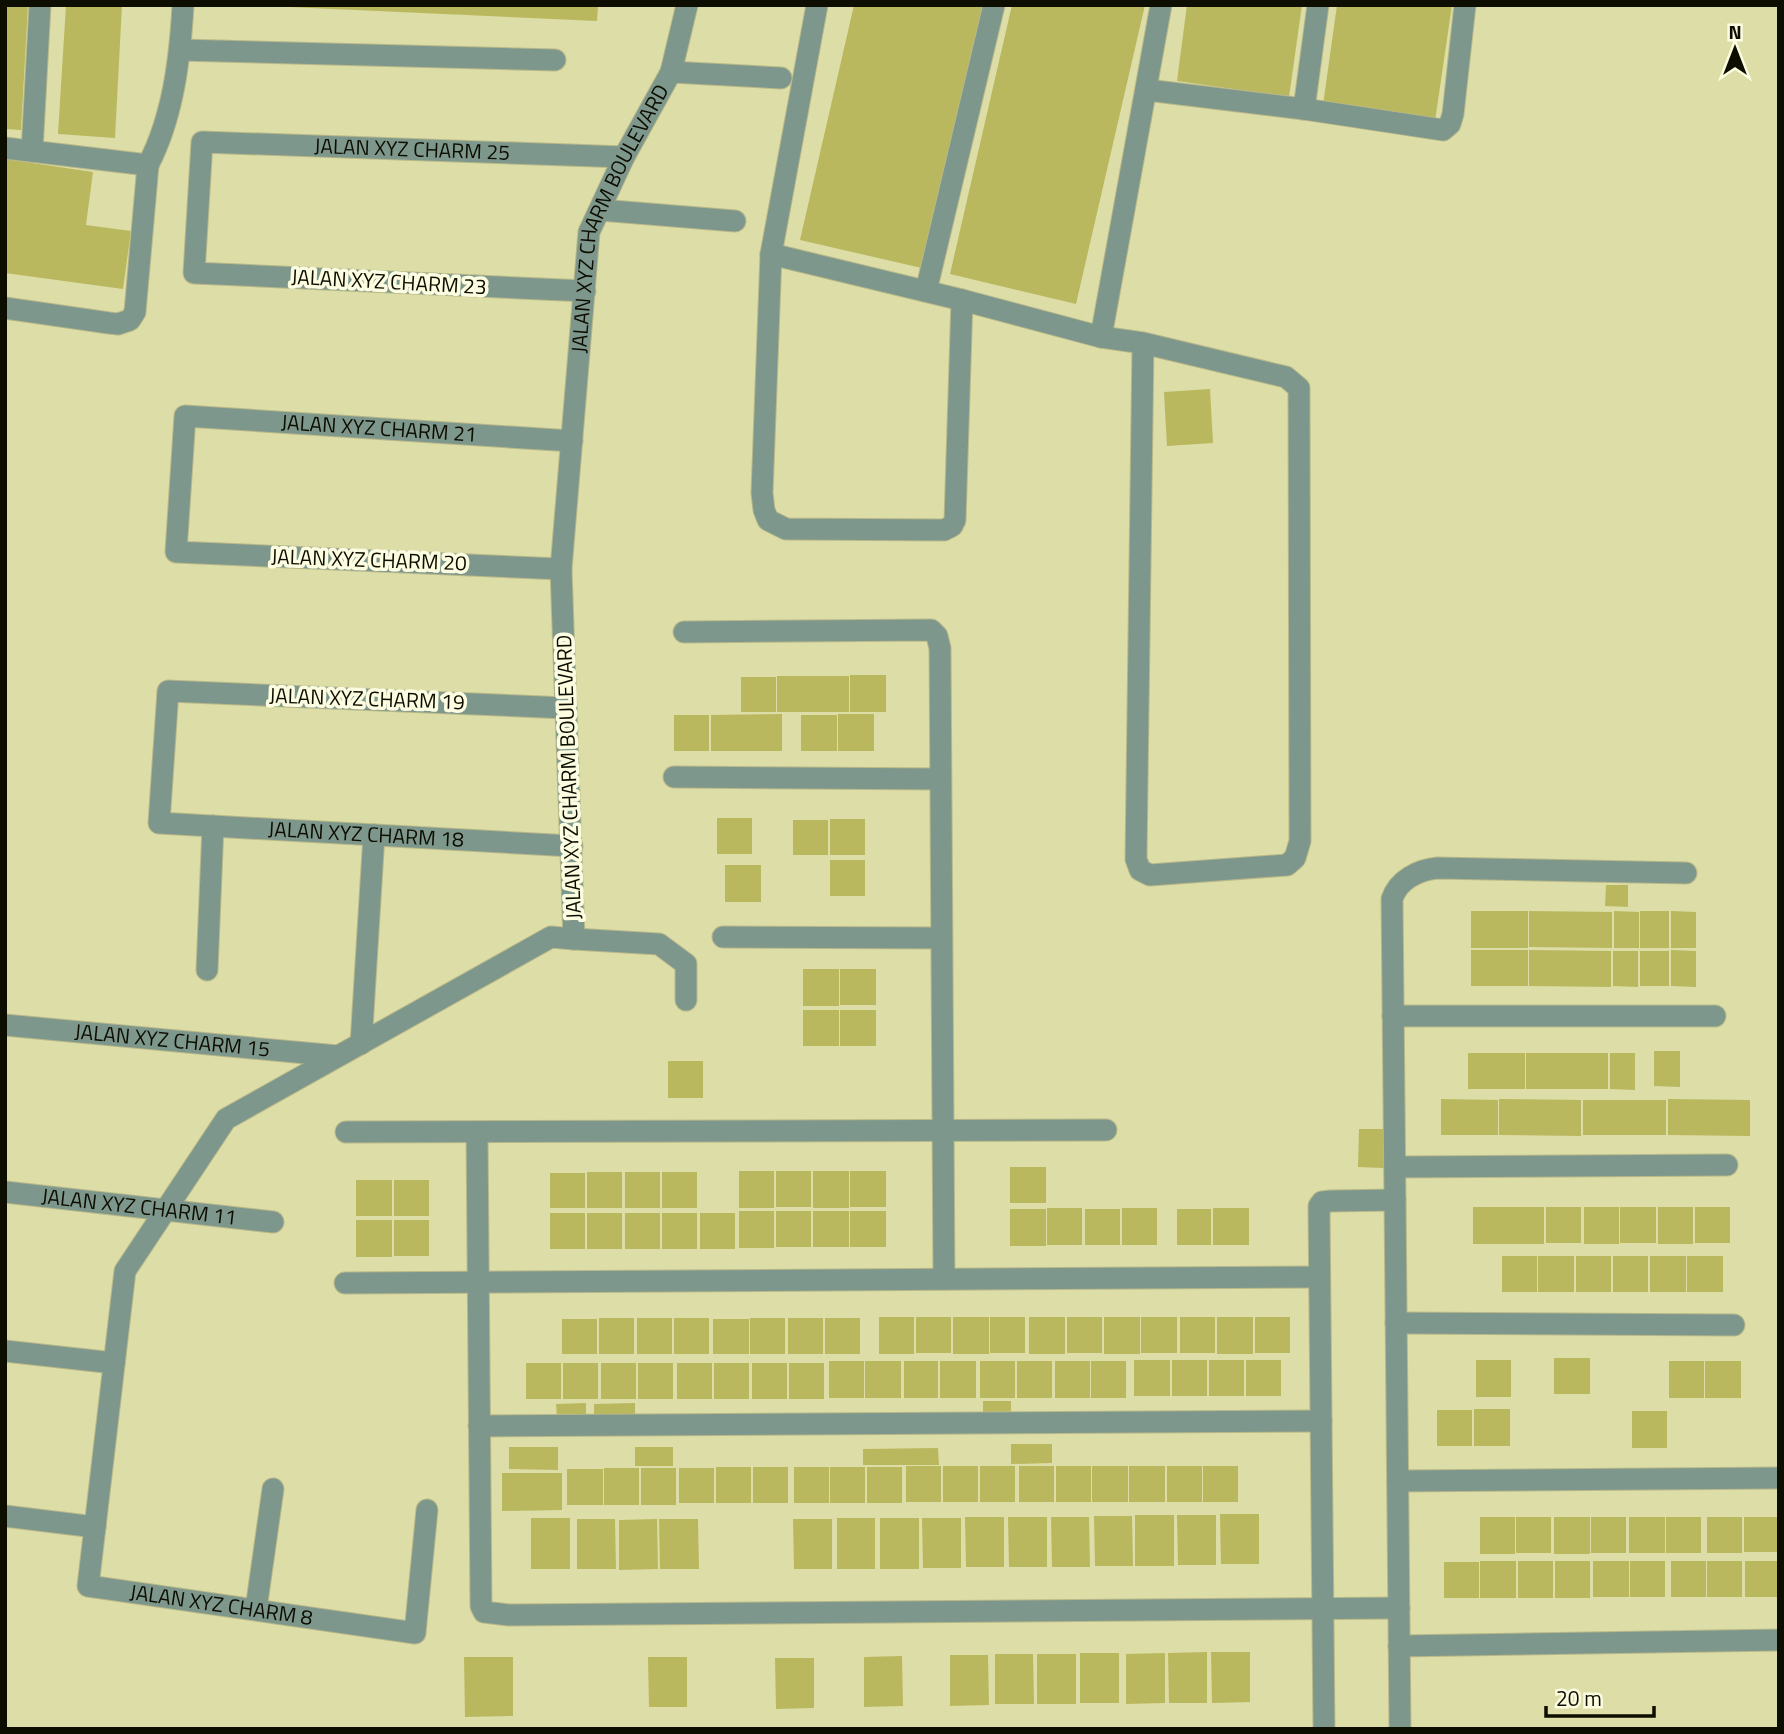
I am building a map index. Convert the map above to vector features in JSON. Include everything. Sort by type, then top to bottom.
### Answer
[{"type":"street","points":[[32,151],[40,5]]},
{"type":"street","points":[[5,308],[118,324],[130,320],[135,312],[148,165],[164,127],[180,50],[183,5]]},
{"type":"street","name":"JALAN XYZ CHARM BOULEVARD","points":[[95,1527],[125,1271],[226,1119],[551,937],[574,939],[561,569],[589,232],[624,157],[671,72],[687,5]]},
{"type":"street","points":[[817,5],[771,254],[762,493],[768,520],[786,529],[944,530],[952,526],[955,520],[962,300]]},
{"type":"street","points":[[926,291],[994,5]]},
{"type":"street","points":[[1101,337],[1161,5]]},
{"type":"street","points":[[1304,109],[1318,5]]},
{"type":"street","points":[[1147,90],[1304,109],[1443,130],[1447,128],[1453,114],[1465,5]]},
{"type":"street","points":[[180,50],[555,60]]},
{"type":"street","points":[[671,72],[781,78]]},
{"type":"street","name":"JALAN XYZ CHARM 25","points":[[194,273],[202,142],[624,157]]},
{"type":"street","points":[[5,148],[148,165]]},
{"type":"street","points":[[600,211],[735,221]]},
{"type":"street","points":[[771,254],[1101,337],[1143,343],[1286,377],[1299,388],[1300,841],[1295,858],[1287,865],[1150,875],[1140,870],[1136,859],[1143,343]]},
{"type":"street","name":"JALAN XYZ CHARM 23","points":[[194,273],[584,291]]},
{"type":"street","name":"JALAN XYZ CHARM 21","points":[[176,552],[185,416],[572,441]]},
{"type":"street","name":"JALAN XYZ CHARM 20","points":[[176,552],[561,569]]},
{"type":"street","points":[[684,632],[934,631],[938,639],[944,1279]]},
{"type":"street","name":"JALAN XYZ CHARM 19","points":[[159,822],[168,691],[566,708]]},
{"type":"street","points":[[674,777],[940,779]]},
{"type":"street","name":"JALAN XYZ CHARM 18","points":[[159,822],[572,846]]},
{"type":"street","points":[[207,970],[213,825]]},
{"type":"street","points":[[361,1044],[374,835]]},
{"type":"street","points":[[1401,1729],[1392,898],[1396,889],[1411,876],[1437,868],[1686,873]]},
{"type":"street","points":[[723,937],[941,938]]},
{"type":"street","points":[[574,939],[659,944],[686,964],[686,1000]]},
{"type":"street","points":[[1393,1016],[1715,1016]]},
{"type":"street","name":"JALAN XYZ CHARM 15","points":[[5,1025],[338,1056]]},
{"type":"street","points":[[346,1132],[1106,1130]]},
{"type":"street","points":[[477,1132],[482,1611],[489,1614],[1399,1608]]},
{"type":"street","points":[[1395,1167],[1727,1165]]},
{"type":"street","name":"JALAN XYZ CHARM 11","points":[[5,1192],[273,1222]]},
{"type":"street","points":[[1324,1729],[1320,1203],[1395,1200]]},
{"type":"street","points":[[345,1283],[1319,1277]]},
{"type":"street","points":[[1396,1323],[1734,1325]]},
{"type":"street","points":[[5,1351],[114,1363]]},
{"type":"street","points":[[479,1426],[1321,1422]]},
{"type":"street","points":[[1398,1481],[1779,1478]]},
{"type":"street","points":[[257,1609],[273,1489]]},
{"type":"street","name":"JALAN XYZ CHARM 8","points":[[95,1527],[88,1586],[415,1633],[427,1510]]},
{"type":"street","points":[[5,1516],[95,1527]]},
{"type":"street","points":[[1399,1646],[1779,1640]]},
{"type":"building","points":[[5,5],[28,5],[21,130],[5,129]]},
{"type":"building","points":[[66,5],[122,5],[115,138],[58,134]]},
{"type":"building","points":[[289,5],[598,5],[597,21]]},
{"type":"building","points":[[854,5],[988,5],[926,269],[800,240]]},
{"type":"building","points":[[1012,5],[1145,5],[1076,304],[950,274]]},
{"type":"building","points":[[1187,5],[1302,5],[1289,97],[1177,81]]},
{"type":"building","points":[[1337,5],[1452,5],[1435,121],[1323,105]]},
{"type":"building","points":[[5,159],[93,172],[86,225],[131,231],[123,289],[5,273]]},
{"type":"building","points":[[1210,389],[1213,443],[1167,446],[1164,392]]},
{"type":"building","points":[[850,675],[886,675],[886,712],[850,712]]},
{"type":"building","points":[[777,676],[849,676],[849,712],[777,712]]},
{"type":"building","points":[[741,677],[776,677],[776,712],[741,712]]},
{"type":"building","points":[[782,714],[782,751],[711,751],[711,715]]},
{"type":"building","points":[[838,714],[874,714],[874,751],[838,751]]},
{"type":"building","points":[[674,715],[709,715],[709,751],[674,751]]},
{"type":"building","points":[[801,715],[837,715],[837,751],[801,751]]},
{"type":"building","points":[[717,818],[752,818],[752,854],[717,854]]},
{"type":"building","points":[[830,819],[865,819],[865,855],[830,855]]},
{"type":"building","points":[[793,820],[828,820],[828,855],[793,855]]},
{"type":"building","points":[[830,860],[865,860],[865,896],[830,896]]},
{"type":"building","points":[[725,865],[761,865],[761,902],[725,902]]},
{"type":"building","points":[[1606,885],[1628,885],[1628,907],[1605,906]]},
{"type":"building","points":[[1471,911],[1528,911],[1528,948],[1471,948]]},
{"type":"building","points":[[1529,911],[1612,912],[1612,948],[1529,947]]},
{"type":"building","points":[[1614,911],[1639,912],[1639,948],[1614,948]]},
{"type":"building","points":[[1640,911],[1669,911],[1669,948],[1640,948]]},
{"type":"building","points":[[1671,911],[1696,912],[1696,948],[1671,948]]},
{"type":"building","points":[[1471,950],[1528,950],[1528,986],[1471,986]]},
{"type":"building","points":[[1529,950],[1611,951],[1611,987],[1529,986]]},
{"type":"building","points":[[1671,950],[1696,951],[1696,987],[1671,986]]},
{"type":"building","points":[[1613,951],[1638,951],[1638,987],[1613,986]]},
{"type":"building","points":[[1640,951],[1669,951],[1669,986],[1640,986]]},
{"type":"building","points":[[803,969],[839,969],[839,1006],[803,1006]]},
{"type":"building","points":[[840,969],[876,969],[876,1005],[840,1005]]},
{"type":"building","points":[[803,1010],[839,1010],[839,1046],[803,1046]]},
{"type":"building","points":[[840,1010],[876,1010],[876,1046],[840,1046]]},
{"type":"building","points":[[1654,1051],[1680,1051],[1680,1087],[1654,1086]]},
{"type":"building","points":[[1468,1053],[1525,1053],[1525,1089],[1468,1089]]},
{"type":"building","points":[[1526,1053],[1608,1053],[1608,1089],[1526,1089]]},
{"type":"building","points":[[1610,1053],[1635,1053],[1635,1090],[1610,1089]]},
{"type":"building","points":[[668,1061],[703,1061],[703,1098],[668,1098]]},
{"type":"building","points":[[1441,1099],[1498,1100],[1498,1135],[1441,1135]]},
{"type":"building","points":[[1499,1099],[1581,1100],[1581,1136],[1499,1135]]},
{"type":"building","points":[[1668,1099],[1750,1100],[1750,1136],[1668,1135]]},
{"type":"building","points":[[1583,1100],[1666,1100],[1666,1135],[1583,1135]]},
{"type":"building","points":[[1359,1129],[1385,1129],[1384,1168],[1358,1167]]},
{"type":"building","points":[[1010,1167],[1046,1167],[1046,1203],[1010,1203]]},
{"type":"building","points":[[739,1171],[774,1171],[774,1208],[739,1208]]},
{"type":"building","points":[[776,1171],[811,1171],[811,1207],[776,1207]]},
{"type":"building","points":[[813,1171],[849,1171],[849,1208],[813,1208]]},
{"type":"building","points":[[850,1171],[886,1171],[886,1207],[850,1207]]},
{"type":"building","points":[[587,1172],[622,1172],[622,1208],[587,1208]]},
{"type":"building","points":[[625,1172],[660,1172],[660,1208],[625,1208]]},
{"type":"building","points":[[662,1172],[697,1172],[697,1208],[662,1208]]},
{"type":"building","points":[[550,1173],[585,1173],[585,1208],[550,1208]]},
{"type":"building","points":[[356,1180],[392,1180],[392,1216],[356,1216]]},
{"type":"building","points":[[394,1180],[429,1180],[429,1216],[394,1216]]},
{"type":"building","points":[[1473,1207],[1544,1207],[1544,1244],[1473,1244]]},
{"type":"building","points":[[1546,1207],[1581,1207],[1581,1243],[1546,1243]]},
{"type":"building","points":[[1584,1207],[1619,1207],[1619,1244],[1584,1244]]},
{"type":"building","points":[[1620,1207],[1656,1207],[1656,1243],[1620,1243]]},
{"type":"building","points":[[1658,1207],[1693,1207],[1693,1244],[1658,1244]]},
{"type":"building","points":[[1695,1207],[1730,1207],[1730,1243],[1695,1243]]},
{"type":"building","points":[[1047,1208],[1082,1208],[1082,1245],[1047,1245]]},
{"type":"building","points":[[1122,1208],[1157,1208],[1157,1245],[1122,1245]]},
{"type":"building","points":[[1213,1208],[1249,1208],[1249,1245],[1213,1245]]},
{"type":"building","points":[[1010,1209],[1046,1209],[1046,1246],[1010,1246]]},
{"type":"building","points":[[1085,1209],[1120,1209],[1120,1245],[1085,1245]]},
{"type":"building","points":[[1177,1209],[1211,1209],[1211,1245],[1177,1245]]},
{"type":"building","points":[[739,1211],[774,1211],[774,1248],[739,1248]]},
{"type":"building","points":[[776,1211],[811,1211],[811,1247],[776,1247]]},
{"type":"building","points":[[813,1211],[849,1211],[849,1247],[813,1247]]},
{"type":"building","points":[[850,1211],[886,1211],[886,1247],[850,1247]]},
{"type":"building","points":[[550,1213],[585,1213],[585,1249],[550,1249]]},
{"type":"building","points":[[587,1213],[622,1213],[622,1249],[587,1249]]},
{"type":"building","points":[[625,1213],[660,1213],[660,1249],[625,1249]]},
{"type":"building","points":[[662,1213],[697,1213],[697,1249],[662,1249]]},
{"type":"building","points":[[700,1213],[735,1213],[735,1249],[700,1249]]},
{"type":"building","points":[[356,1220],[392,1220],[392,1257],[356,1257]]},
{"type":"building","points":[[394,1220],[429,1220],[429,1256],[394,1256]]},
{"type":"building","points":[[1502,1256],[1537,1256],[1537,1292],[1502,1292]]},
{"type":"building","points":[[1538,1256],[1574,1256],[1574,1292],[1538,1292]]},
{"type":"building","points":[[1576,1256],[1611,1256],[1611,1292],[1576,1292]]},
{"type":"building","points":[[1613,1256],[1648,1256],[1648,1292],[1613,1292]]},
{"type":"building","points":[[1650,1256],[1686,1256],[1686,1292],[1650,1292]]},
{"type":"building","points":[[1687,1256],[1723,1256],[1723,1292],[1687,1292]]},
{"type":"building","points":[[879,1317],[914,1317],[914,1354],[879,1354]]},
{"type":"building","points":[[916,1317],[951,1317],[951,1353],[916,1353]]},
{"type":"building","points":[[953,1317],[989,1317],[989,1354],[953,1354]]},
{"type":"building","points":[[990,1317],[1025,1317],[1025,1353],[990,1353]]},
{"type":"building","points":[[1029,1317],[1065,1317],[1065,1354],[1029,1354]]},
{"type":"building","points":[[1067,1317],[1102,1317],[1102,1353],[1067,1353]]},
{"type":"building","points":[[1104,1317],[1140,1317],[1140,1354],[1104,1354]]},
{"type":"building","points":[[1141,1317],[1177,1317],[1177,1353],[1141,1353]]},
{"type":"building","points":[[1180,1317],[1215,1317],[1215,1353],[1180,1353]]},
{"type":"building","points":[[1217,1317],[1253,1317],[1253,1354],[1217,1354]]},
{"type":"building","points":[[1255,1317],[1290,1317],[1290,1353],[1255,1353]]},
{"type":"building","points":[[599,1318],[634,1318],[634,1354],[599,1354]]},
{"type":"building","points":[[637,1318],[672,1318],[672,1354],[637,1354]]},
{"type":"building","points":[[674,1318],[709,1318],[709,1354],[674,1354]]},
{"type":"building","points":[[750,1318],[785,1318],[785,1354],[750,1354]]},
{"type":"building","points":[[788,1318],[823,1318],[823,1354],[788,1354]]},
{"type":"building","points":[[825,1318],[860,1318],[860,1354],[825,1354]]},
{"type":"building","points":[[562,1319],[597,1319],[597,1354],[562,1354]]},
{"type":"building","points":[[713,1319],[749,1319],[749,1354],[713,1354]]},
{"type":"building","points":[[1554,1358],[1590,1358],[1590,1394],[1554,1394]]},
{"type":"building","points":[[1134,1360],[1170,1360],[1170,1396],[1134,1396]]},
{"type":"building","points":[[1172,1360],[1207,1360],[1207,1396],[1172,1396]]},
{"type":"building","points":[[1209,1360],[1244,1360],[1244,1396],[1209,1396]]},
{"type":"building","points":[[1246,1360],[1281,1360],[1281,1396],[1246,1396]]},
{"type":"building","points":[[1476,1360],[1511,1360],[1511,1397],[1476,1397]]},
{"type":"building","points":[[829,1361],[864,1361],[864,1398],[829,1398]]},
{"type":"building","points":[[865,1361],[901,1361],[901,1398],[865,1398]]},
{"type":"building","points":[[904,1361],[938,1361],[938,1398],[904,1398]]},
{"type":"building","points":[[940,1361],[976,1361],[976,1398],[940,1398]]},
{"type":"building","points":[[980,1361],[1015,1361],[1015,1398],[980,1398]]},
{"type":"building","points":[[1017,1361],[1052,1361],[1052,1398],[1017,1398]]},
{"type":"building","points":[[1055,1361],[1090,1361],[1090,1398],[1055,1398]]},
{"type":"building","points":[[1091,1361],[1126,1361],[1126,1398],[1091,1398]]},
{"type":"building","points":[[1669,1361],[1704,1361],[1704,1398],[1669,1398]]},
{"type":"building","points":[[1705,1361],[1741,1361],[1741,1398],[1705,1398]]},
{"type":"building","points":[[526,1363],[561,1363],[561,1399],[526,1399]]},
{"type":"building","points":[[563,1363],[598,1363],[598,1399],[563,1399]]},
{"type":"building","points":[[601,1363],[636,1363],[636,1399],[601,1399]]},
{"type":"building","points":[[638,1363],[673,1363],[673,1399],[638,1399]]},
{"type":"building","points":[[677,1363],[712,1363],[712,1399],[677,1399]]},
{"type":"building","points":[[714,1363],[749,1363],[749,1399],[714,1399]]},
{"type":"building","points":[[752,1363],[787,1363],[787,1399],[752,1399]]},
{"type":"building","points":[[789,1363],[824,1363],[824,1399],[789,1399]]},
{"type":"building","points":[[983,1401],[1011,1401],[1011,1413],[983,1413]]},
{"type":"building","points":[[586,1403],[586,1416],[557,1417],[556,1404]]},
{"type":"building","points":[[635,1403],[635,1418],[594,1419],[594,1404]]},
{"type":"building","points":[[1474,1409],[1510,1409],[1510,1446],[1474,1446]]},
{"type":"building","points":[[1437,1410],[1472,1410],[1472,1446],[1437,1446]]},
{"type":"building","points":[[1632,1411],[1667,1411],[1667,1448],[1632,1448]]},
{"type":"building","points":[[1011,1444],[1052,1444],[1052,1463],[1011,1464]]},
{"type":"building","points":[[509,1447],[558,1447],[558,1470],[509,1469]]},
{"type":"building","points":[[635,1447],[673,1447],[673,1466],[635,1466]]},
{"type":"building","points":[[938,1448],[939,1465],[863,1465],[863,1449]]},
{"type":"building","points":[[906,1466],[941,1466],[941,1502],[906,1502]]},
{"type":"building","points":[[943,1466],[978,1466],[978,1502],[943,1502]]},
{"type":"building","points":[[980,1466],[1015,1466],[1015,1502],[980,1502]]},
{"type":"building","points":[[1019,1466],[1054,1466],[1054,1502],[1019,1502]]},
{"type":"building","points":[[1056,1466],[1091,1466],[1091,1502],[1056,1502]]},
{"type":"building","points":[[1092,1466],[1128,1466],[1128,1502],[1092,1502]]},
{"type":"building","points":[[1129,1466],[1165,1466],[1165,1502],[1129,1502]]},
{"type":"building","points":[[1167,1466],[1202,1466],[1202,1502],[1167,1502]]},
{"type":"building","points":[[1203,1466],[1238,1466],[1238,1502],[1203,1502]]},
{"type":"building","points":[[716,1467],[751,1467],[751,1503],[716,1503]]},
{"type":"building","points":[[753,1467],[788,1467],[788,1503],[753,1503]]},
{"type":"building","points":[[794,1467],[829,1467],[829,1503],[794,1503]]},
{"type":"building","points":[[830,1467],[865,1467],[865,1503],[830,1503]]},
{"type":"building","points":[[867,1467],[902,1467],[902,1503],[867,1503]]},
{"type":"building","points":[[604,1468],[639,1468],[639,1505],[604,1505]]},
{"type":"building","points":[[641,1468],[676,1468],[676,1505],[641,1505]]},
{"type":"building","points":[[679,1468],[714,1468],[714,1503],[679,1503]]},
{"type":"building","points":[[567,1469],[603,1469],[603,1505],[567,1505]]},
{"type":"building","points":[[502,1473],[562,1473],[562,1510],[502,1511]]},
{"type":"building","points":[[1220,1514],[1259,1514],[1259,1564],[1221,1564]]},
{"type":"building","points":[[1135,1515],[1174,1515],[1174,1566],[1135,1566]]},
{"type":"building","points":[[1177,1515],[1216,1515],[1216,1565],[1178,1565]]},
{"type":"building","points":[[1094,1516],[1132,1516],[1133,1566],[1095,1566]]},
{"type":"building","points":[[965,1517],[1004,1517],[1004,1567],[966,1567]]},
{"type":"building","points":[[1008,1517],[1047,1517],[1047,1567],[1009,1567]]},
{"type":"building","points":[[1051,1517],[1089,1517],[1090,1567],[1052,1567]]},
{"type":"building","points":[[1480,1517],[1515,1517],[1515,1554],[1480,1554]]},
{"type":"building","points":[[1516,1517],[1551,1517],[1551,1553],[1516,1553]]},
{"type":"building","points":[[1554,1517],[1590,1517],[1590,1554],[1554,1554]]},
{"type":"building","points":[[1591,1517],[1626,1517],[1626,1553],[1591,1553]]},
{"type":"building","points":[[1629,1517],[1665,1517],[1665,1553],[1629,1553]]},
{"type":"building","points":[[1666,1517],[1701,1517],[1701,1553],[1666,1553]]},
{"type":"building","points":[[1707,1517],[1742,1517],[1742,1553],[1707,1553]]},
{"type":"building","points":[[1744,1517],[1779,1517],[1779,1552],[1744,1552]]},
{"type":"building","points":[[531,1518],[570,1518],[570,1569],[531,1569]]},
{"type":"building","points":[[837,1518],[875,1518],[875,1569],[837,1569]]},
{"type":"building","points":[[880,1518],[919,1518],[919,1569],[880,1569]]},
{"type":"building","points":[[922,1518],[961,1518],[961,1568],[923,1568]]},
{"type":"building","points":[[577,1519],[615,1519],[616,1569],[577,1569]]},
{"type":"building","points":[[657,1519],[658,1569],[619,1570],[619,1520]]},
{"type":"building","points":[[659,1519],[698,1519],[699,1569],[660,1569]]},
{"type":"building","points":[[793,1519],[832,1519],[832,1569],[794,1569]]},
{"type":"building","points":[[1480,1561],[1516,1561],[1516,1598],[1480,1598]]},
{"type":"building","points":[[1518,1561],[1553,1561],[1553,1598],[1518,1598]]},
{"type":"building","points":[[1555,1561],[1590,1561],[1590,1598],[1555,1598]]},
{"type":"building","points":[[1593,1561],[1629,1561],[1629,1597],[1593,1597]]},
{"type":"building","points":[[1630,1561],[1665,1561],[1665,1597],[1630,1597]]},
{"type":"building","points":[[1671,1561],[1706,1561],[1706,1597],[1671,1597]]},
{"type":"building","points":[[1707,1561],[1742,1561],[1742,1597],[1707,1597]]},
{"type":"building","points":[[1745,1561],[1779,1561],[1779,1597],[1745,1597]]},
{"type":"building","points":[[1444,1562],[1479,1562],[1479,1598],[1444,1598]]},
{"type":"building","points":[[1207,1652],[1207,1703],[1169,1703],[1168,1653]]},
{"type":"building","points":[[1211,1652],[1250,1652],[1250,1702],[1212,1703]]},
{"type":"building","points":[[1080,1653],[1119,1653],[1119,1703],[1080,1703]]},
{"type":"building","points":[[1165,1653],[1165,1703],[1126,1704],[1126,1654]]},
{"type":"building","points":[[995,1654],[1033,1654],[1034,1704],[995,1704]]},
{"type":"building","points":[[1037,1654],[1076,1654],[1076,1704],[1037,1704]]},
{"type":"building","points":[[950,1655],[988,1655],[989,1705],[950,1706]]},
{"type":"building","points":[[902,1656],[903,1706],[864,1707],[864,1657]]},
{"type":"building","points":[[464,1657],[513,1657],[513,1716],[465,1717]]},
{"type":"building","points":[[648,1657],[687,1657],[687,1707],[649,1707]]},
{"type":"building","points":[[775,1658],[814,1658],[814,1708],[776,1709]]}]
